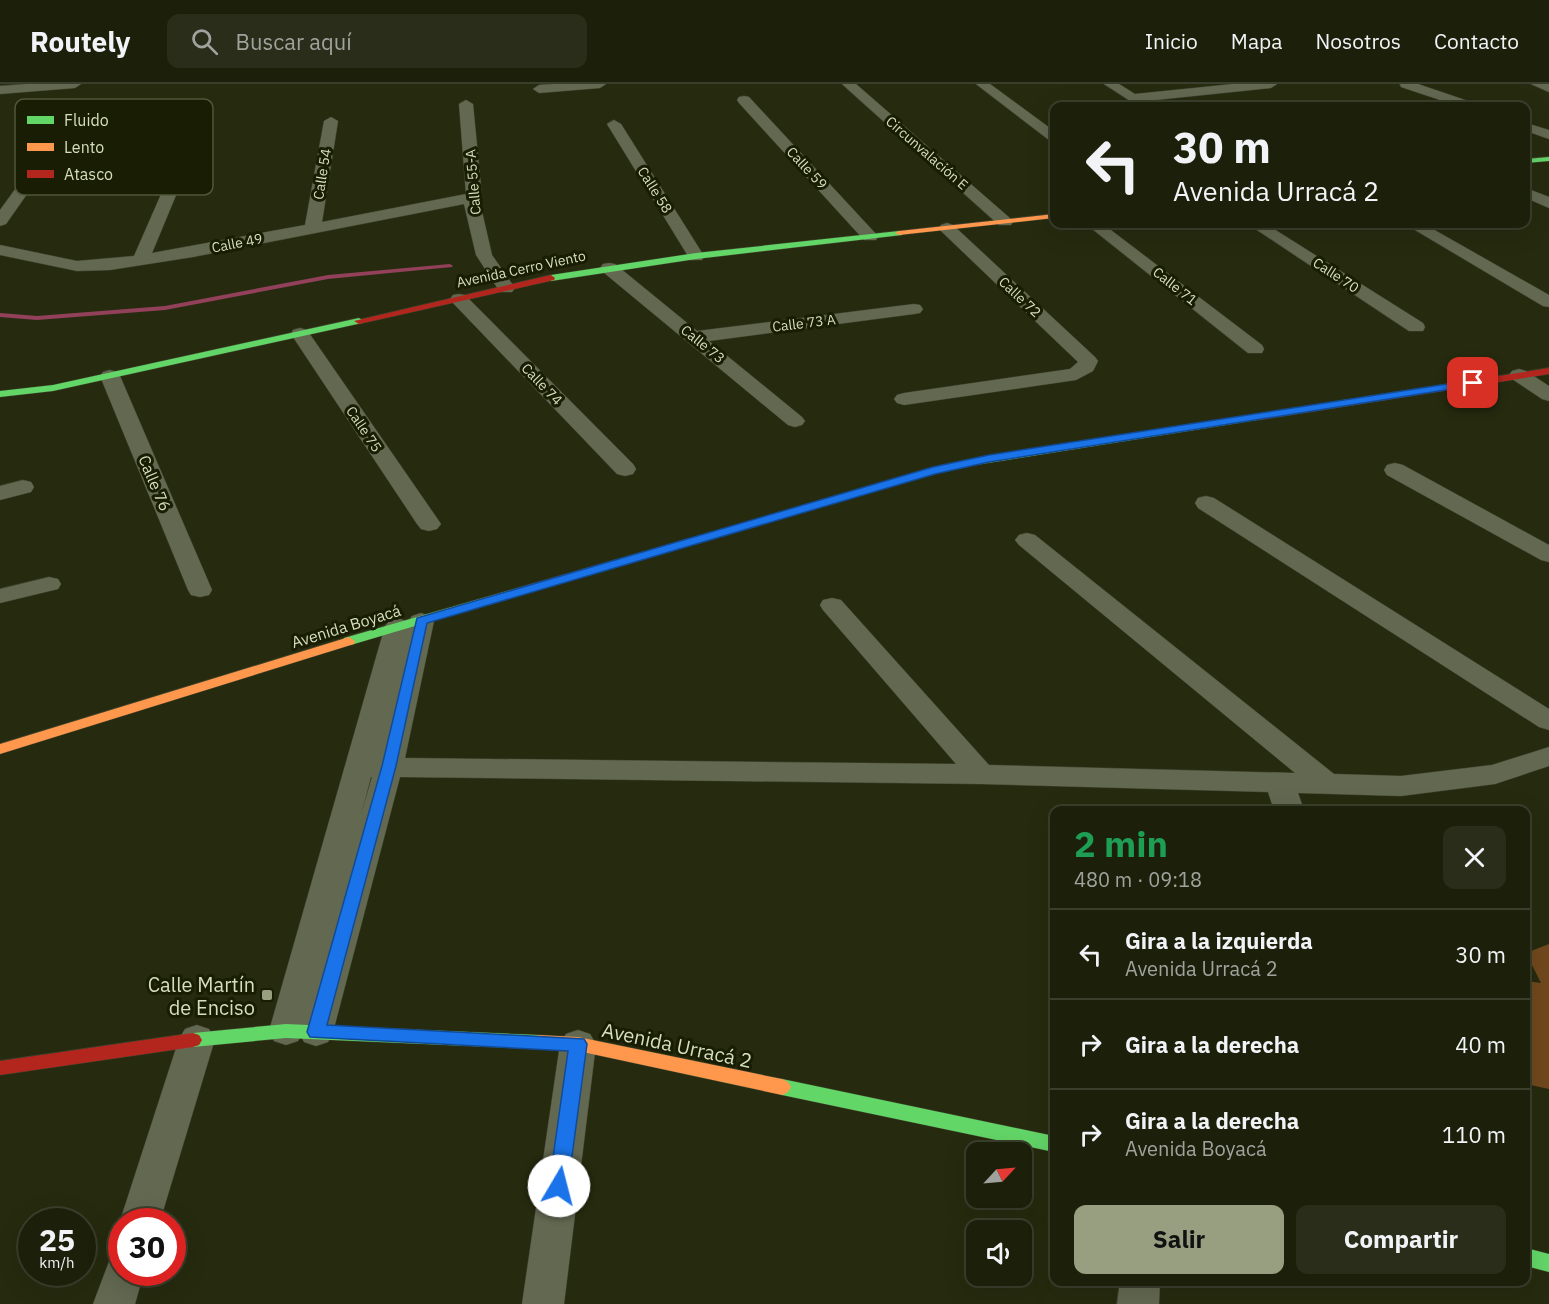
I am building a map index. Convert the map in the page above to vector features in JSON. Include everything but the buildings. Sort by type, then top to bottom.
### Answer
[{"type":"street","points":[[0,90],[75,84]]},
{"type":"street","points":[[539,89],[593,84]]},
{"type":"street","name":"Circunvalación E","points":[[848,84],[1005,222]]},
{"type":"street","points":[[982,84],[1050,134]]},
{"type":"street","points":[[1110,84],[1139,102]]},
{"type":"street","points":[[1132,98],[1271,84]]},
{"type":"street","points":[[1406,84],[1458,102]]},
{"type":"street","points":[[1537,84],[1549,88]]},
{"type":"street","name":"Calle 59","points":[[744,100],[870,237]]},
{"type":"street","name":"Calle 55-A","points":[[466,104],[474,197],[472,203],[484,255],[506,288]]},
{"type":"street","name":"Calle 54","points":[[313,228],[331,121]]},
{"type":"street","name":"Calle 58","points":[[614,124],[696,256]]},
{"type":"street","points":[[1530,128],[1549,135]]},
{"type":"street","points":[[1530,161],[1549,159]]},
{"type":"street","points":[[0,221],[19,195]]},
{"type":"street","points":[[141,260],[169,195]]},
{"type":"street","points":[[1530,195],[1549,203]]},
{"type":"street","name":"Calle 49","points":[[0,250],[77,266],[110,265],[474,197]]},
{"type":"street","name":"Avenida Cerro Viento","points":[[0,394],[53,388],[459,298],[609,268],[696,256],[1050,216]]},
{"type":"street","name":"Calle 72","points":[[904,399],[1076,374],[1086,367],[1088,361],[947,228]]},
{"type":"street","name":"Calle 71","points":[[1099,228],[1255,349]]},
{"type":"street","name":"Calle 70","points":[[1262,228],[1416,327]]},
{"type":"street","points":[[1420,228],[1549,302]]},
{"type":"street","name":"Calle 73","points":[[609,268],[795,421]]},
{"type":"street","name":"Calle 74","points":[[459,298],[625,469]]},
{"type":"street","name":"Calle 73 A","points":[[694,337],[914,309]]},
{"type":"street","name":"Calle 75","points":[[300,334],[429,524]]},
{"type":"street","name":"Avenida Boyacá","points":[[0,749],[409,623],[933,471],[989,459],[1549,371]]},
{"type":"street","points":[[1519,375],[1549,395]]},
{"type":"street","name":"Calle 76","points":[[110,376],[200,591]]},
{"type":"street","points":[[1395,470],[1549,555]]},
{"type":"street","points":[[0,493],[22,487]]},
{"type":"street","points":[[1206,503],[1549,721]]},
{"type":"street","points":[[1027,540],[1326,783]]},
{"type":"street","points":[[0,596],[49,584]]},
{"type":"street","points":[[832,605],[981,774]]},
{"type":"street","points":[[316,1032],[389,766],[409,623]]},
{"type":"street","points":[[286,1031],[359,767],[409,623]]},
{"type":"street","points":[[359,767],[981,774],[1401,786],[1495,774],[1549,756]]},
{"type":"street","points":[[1279,782],[1288,806]]},
{"type":"street","name":"Avenida Urracá 2","points":[[0,1068],[197,1039],[286,1031],[578,1044],[1050,1143]]},
{"type":"street","points":[[144,1208],[197,1039]]},
{"type":"street","points":[[543,1304],[578,1044]]},
{"type":"street","points":[[1530,1258],[1549,1263]]},
{"type":"street","points":[[114,1304],[120,1286]]},
{"type":"street","points":[[1138,1304],[1140,1286]]},
{"type":"shaded area","points":[[1549,944],[1549,1089],[1530,1085],[1530,982],[1541,983],[1530,961],[1530,951]]},
{"type":"waterway","points":[[0,315],[37,318],[165,308],[328,277],[450,266]]},
{"type":"traffic: fast","points":[[1530,161],[1549,159]]},
{"type":"traffic: fast","points":[[551,278],[696,256],[899,233]]},
{"type":"traffic: fast","points":[[0,394],[53,388],[359,321]]},
{"type":"traffic: fast","points":[[975,462],[1259,417]]},
{"type":"traffic: fast","points":[[349,641],[713,535]]},
{"type":"traffic: fast","points":[[193,1040],[286,1031],[539,1042]]},
{"type":"traffic: fast","points":[[782,1087],[1050,1143]]},
{"type":"traffic: fast","points":[[1530,1258],[1549,1263]]},
{"type":"traffic: slow","points":[[899,233],[1050,216]]},
{"type":"traffic: slow","points":[[0,749],[349,641]]},
{"type":"traffic: slow","points":[[539,1042],[578,1044],[782,1087]]},
{"type":"traffic: jam","points":[[359,321],[551,278]]},
{"type":"traffic: jam","points":[[1259,417],[1549,371]]},
{"type":"traffic: jam","points":[[713,535],[933,471],[975,462]]},
{"type":"traffic: jam","points":[[0,1068],[193,1040]]},
{"type":"place","name":"Calle Martín de Enciso","points":[[267,995]]},
{"type":"route","points":[[559,1186],[578,1044],[316,1032],[389,766],[421,621],[933,471],[989,459],[1473,383]]}]
